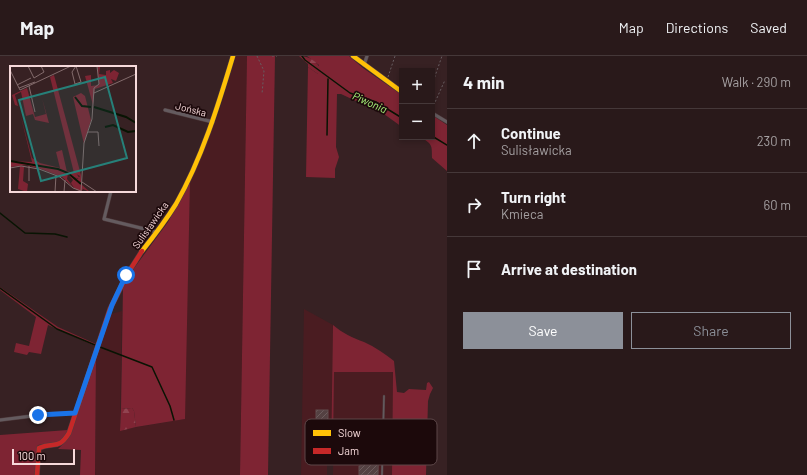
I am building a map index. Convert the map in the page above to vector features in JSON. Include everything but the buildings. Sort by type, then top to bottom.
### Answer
[{"type":"street","name":"Sulisławicka","points":[[37,475],[39,448],[43,446],[56,446],[62,443],[69,433],[104,327],[126,275],[157,232],[182,192],[213,122],[233,56]]},
{"type":"street","points":[[353,56],[399,90]]},
{"type":"street","points":[[364,65],[367,56]]},
{"type":"street","name":"Jońska","points":[[165,110],[213,122]]},
{"type":"street","points":[[435,115],[447,122]]},
{"type":"street","points":[[111,192],[104,219],[157,232]]},
{"type":"street","points":[[0,420],[48,414],[75,413]]},
{"type":"lane","points":[[383,419],[384,396]]},
{"type":"lane","points":[[382,465],[382,475]]},
{"type":"path","points":[[257,56],[264,71],[262,94]]},
{"type":"path","points":[[272,56],[277,56]]},
{"type":"path","points":[[386,81],[395,56]]},
{"type":"path","points":[[435,76],[442,56]]},
{"type":"path","points":[[434,104],[445,80]]},
{"type":"shaded area","points":[[236,56],[247,56],[240,475],[95,475],[96,357],[111,314],[122,311],[120,430],[184,419],[190,182],[219,112]]},
{"type":"shaded area","points":[[304,309],[333,325],[332,419],[305,419],[305,465],[327,465],[327,475],[301,475]]},
{"type":"shaded area","points":[[334,372],[393,372],[393,419],[334,419]]},
{"type":"shaded area","points":[[333,465],[392,465],[392,475],[333,475]]},
{"type":"green space","points":[[247,56],[275,56],[268,475],[240,475]]},
{"type":"green space","points":[[299,56],[312,60],[318,64],[322,71],[318,74],[308,67],[308,64]]},
{"type":"green space","points":[[307,56],[349,56],[363,68],[399,93],[399,125],[384,114],[341,94],[337,94],[336,147],[339,157],[335,169],[335,178],[306,177],[308,67],[318,74],[319,65]]},
{"type":"green space","points":[[435,117],[447,125],[447,171],[432,158],[432,150],[425,140],[435,140]]},
{"type":"green space","points":[[190,182],[185,419],[136,427],[134,411],[132,408],[121,409],[123,287],[132,271],[168,222]]},
{"type":"green space","points":[[0,287],[58,327],[96,344],[95,346],[48,325],[41,354],[29,352],[27,355],[14,352],[16,343],[29,346],[36,317],[0,290]]},
{"type":"green space","points":[[333,325],[348,335],[376,348],[394,361],[397,392],[404,393],[409,389],[426,390],[427,383],[429,382],[433,388],[428,401],[428,419],[393,419],[393,372],[334,372],[333,419],[332,419]]},
{"type":"green space","points":[[96,357],[95,475],[80,475],[81,450],[58,449],[67,440]]},
{"type":"green space","points":[[132,408],[134,411],[136,427],[120,431],[121,409]]},
{"type":"green space","points":[[68,430],[64,438],[59,443],[38,445],[36,451],[35,475],[0,475],[0,435]]},
{"type":"green space","points":[[392,465],[426,465],[426,475],[392,475]]},
{"type":"waterway","name":"Piwonia","points":[[302,56],[305,60],[350,93],[376,102],[399,116]]},
{"type":"waterway","points":[[327,135],[328,79]]},
{"type":"waterway","name":"Piwonia","points":[[435,138],[447,145]]},
{"type":"waterway","points":[[0,213],[25,233],[55,234],[67,237]]},
{"type":"waterway","points":[[0,288],[57,329],[95,345]]},
{"type":"waterway","points":[[100,347],[152,367],[170,406],[174,420]]},
{"type":"traffic: slow","points":[[142,251],[176,204],[194,168],[215,113],[233,56]]},
{"type":"traffic: slow","points":[[353,56],[399,90]]},
{"type":"traffic: jam","points":[[37,475],[39,448],[59,444],[69,433],[110,309],[128,273],[142,251]]},
{"type":"route","points":[[38,415],[75,413],[112,305],[126,275]]}]
